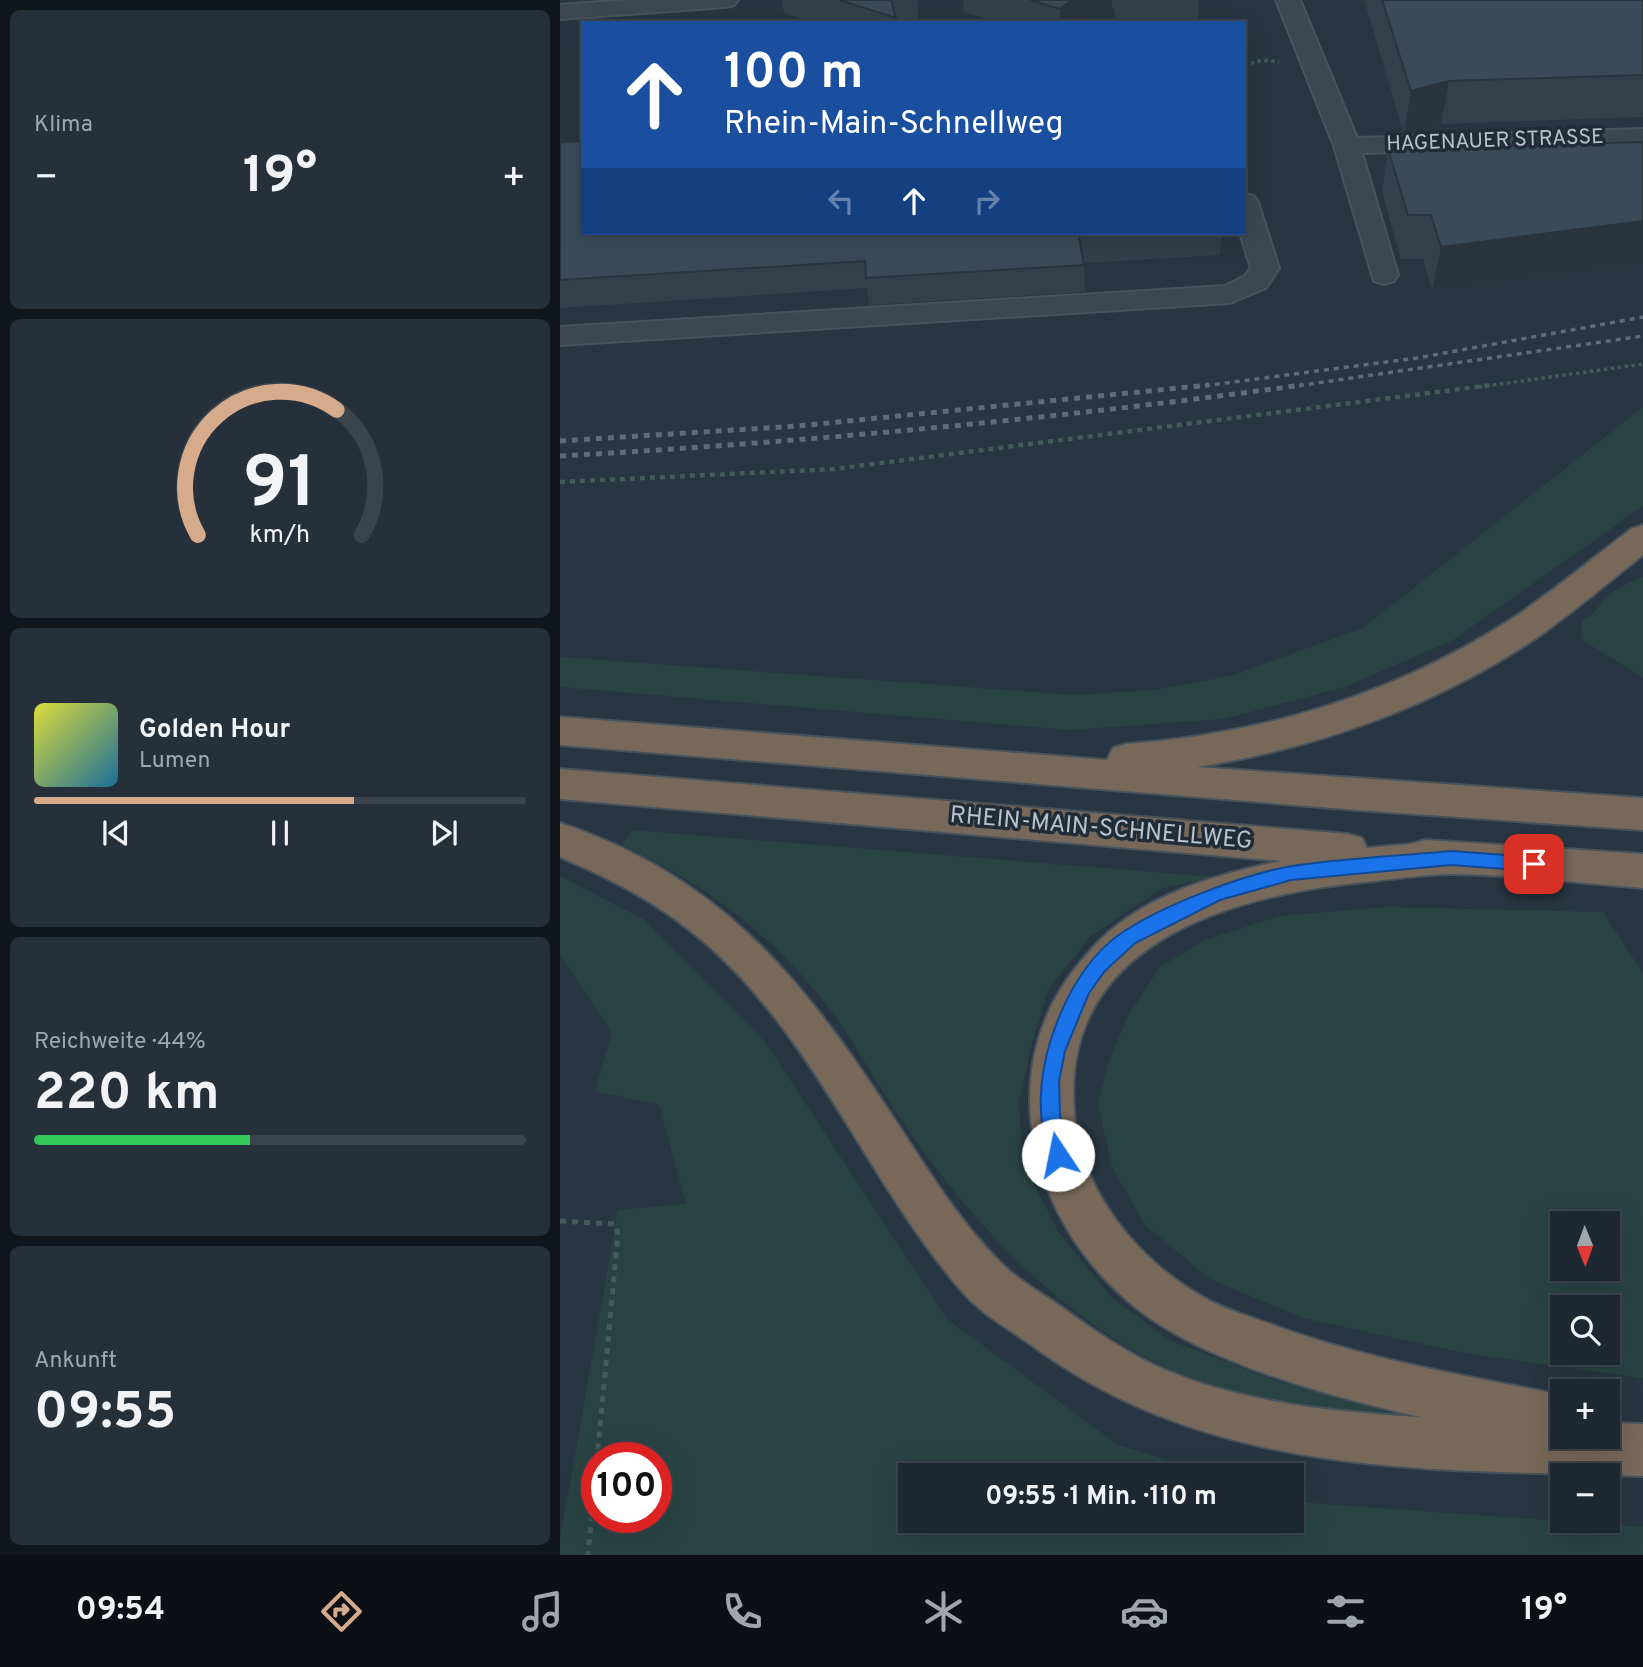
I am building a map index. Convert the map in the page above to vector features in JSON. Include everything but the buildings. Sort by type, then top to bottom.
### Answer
[{"type":"highway","points":[[921,760],[1132,759],[1220,748],[1324,723],[1400,694],[1464,663],[1528,626],[1643,537]]},
{"type":"highway","points":[[560,731],[1357,795],[1643,814]]},
{"type":"highway","name":"RHEIN-MAIN-SCHNELLWEG","points":[[560,784],[1451,858],[1643,871]]},
{"type":"highway","points":[[560,839],[655,884],[709,922],[741,950],[819,1042],[916,1194],[982,1279],[1078,1350],[1157,1391],[1240,1419],[1295,1430],[1370,1438],[1643,1450]]},
{"type":"highway","points":[[1451,858],[1291,873],[1216,895],[1129,937],[1099,966],[1082,988],[1066,1020],[1050,1081],[1051,1115],[1058,1155],[1077,1203],[1098,1238],[1134,1278],[1180,1311],[1287,1356],[1348,1376],[1550,1417]]},
{"type":"highway","points":[[1620,1431],[1643,1436]]},
{"type":"lane","points":[[560,12],[726,0]]},
{"type":"lane","name":"HAGENAUER STRASSE","points":[[1288,0],[1347,146],[1384,275]]},
{"type":"lane","name":"HAGENAUER STRASSE","points":[[1347,146],[1643,137]]},
{"type":"lane","points":[[560,336],[1230,294],[1256,282],[1265,268],[1246,208]]},
{"type":"path","points":[[560,482],[834,469],[1311,410],[1643,364]]},
{"type":"path","points":[[560,1221],[604,1221],[615,1224],[618,1234],[588,1555]]},
{"type":"green space","points":[[1643,407],[1643,506],[1453,640],[1345,687],[1224,719],[1070,730],[560,687],[560,657],[1075,695],[1155,690],[1230,676],[1363,628]]},
{"type":"green space","points":[[1643,577],[1643,678],[1581,639],[1582,621],[1615,590]]},
{"type":"green space","points":[[631,830],[1216,877],[1163,888],[1132,908],[1090,937],[1048,990],[1032,1043],[1019,1103],[1023,1163],[1058,1231],[1111,1297],[1169,1340],[1280,1382],[1491,1426],[1414,1422],[1256,1401],[1190,1379],[1139,1353],[1091,1323],[1046,1288],[966,1206],[930,1161],[837,1020],[807,981],[735,913],[681,876],[622,845]]},
{"type":"green space","points":[[560,876],[643,919],[765,1042],[947,1319],[1118,1445],[1178,1463],[898,1463],[898,1533],[1304,1533],[1304,1501],[1550,1520],[1550,1533],[1620,1533],[1620,1525],[1643,1527],[1643,1555],[560,1555],[560,1540],[618,1210],[686,1204],[659,1105],[595,1091],[612,1032],[560,954]]},
{"type":"green space","points":[[1388,907],[1603,912],[1643,973],[1643,1378],[1464,1353],[1303,1318],[1210,1279],[1145,1225],[1112,1167],[1098,1104],[1109,1060],[1128,1016],[1160,967],[1205,940],[1280,916]]},
{"type":"railway","points":[[1195,387],[1417,358],[1643,317]]},
{"type":"railway","points":[[1289,387],[1643,336]]},
{"type":"railway","points":[[560,441],[798,426],[1209,385]]},
{"type":"railway","points":[[560,456],[931,428],[1302,385]]},
{"type":"route","points":[[1058,1155],[1051,1115],[1050,1081],[1066,1020],[1082,988],[1099,966],[1129,937],[1170,914],[1216,895],[1291,873],[1451,858],[1534,864]]}]
